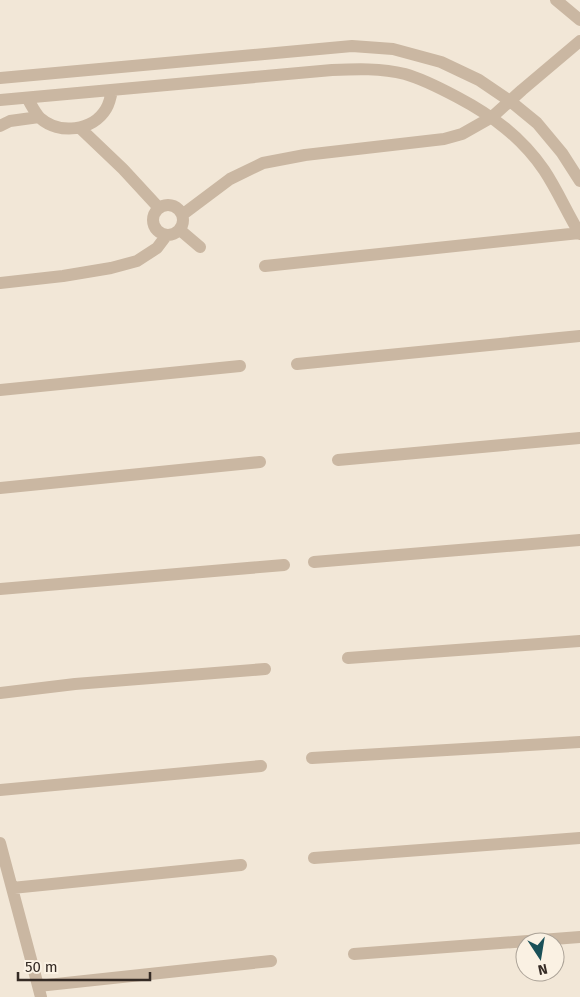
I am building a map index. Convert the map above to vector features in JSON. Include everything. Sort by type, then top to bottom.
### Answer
[{"type":"street","points":[[556,0],[580,20]]},
{"type":"street","points":[[182,215],[230,179],[263,163],[330,152],[444,139],[462,134],[492,117],[580,41]]},
{"type":"street","points":[[0,78],[352,46],[393,49],[441,62],[479,80],[510,101],[537,124],[562,153],[580,182]]},
{"type":"street","points":[[176,62],[178,84]]},
{"type":"street","points":[[0,100],[332,70],[369,68],[404,74],[434,84],[492,117],[518,138],[544,169],[561,196],[580,233],[265,266]]},
{"type":"street","points":[[27,98],[39,117],[52,126],[69,129],[80,128],[91,123],[107,108],[112,90]]},
{"type":"street","points":[[0,126],[10,121],[39,117]]},
{"type":"street","points":[[80,128],[123,169],[159,208]]},
{"type":"street","points":[[170,205],[180,211],[183,223],[180,230],[172,235],[160,234],[153,224],[155,212],[159,208],[170,205]]},
{"type":"street","points":[[180,230],[200,247]]},
{"type":"street","points":[[0,283],[112,268],[137,261],[157,248],[166,236]]},
{"type":"street","points":[[297,364],[580,336]]},
{"type":"street","points":[[0,390],[240,366]]},
{"type":"street","points":[[338,460],[580,438]]},
{"type":"street","points":[[0,488],[260,462]]},
{"type":"street","points":[[314,562],[580,540]]},
{"type":"street","points":[[0,589],[284,565]]},
{"type":"street","points":[[348,658],[580,641]]},
{"type":"street","points":[[0,693],[75,684],[265,669]]},
{"type":"street","points":[[312,758],[580,742]]},
{"type":"street","points":[[0,790],[261,766]]},
{"type":"street","points":[[314,858],[580,838]]},
{"type":"street","points":[[0,843],[40,991],[271,961]]},
{"type":"street","points":[[12,888],[241,865]]},
{"type":"street","points":[[354,954],[580,937]]}]
